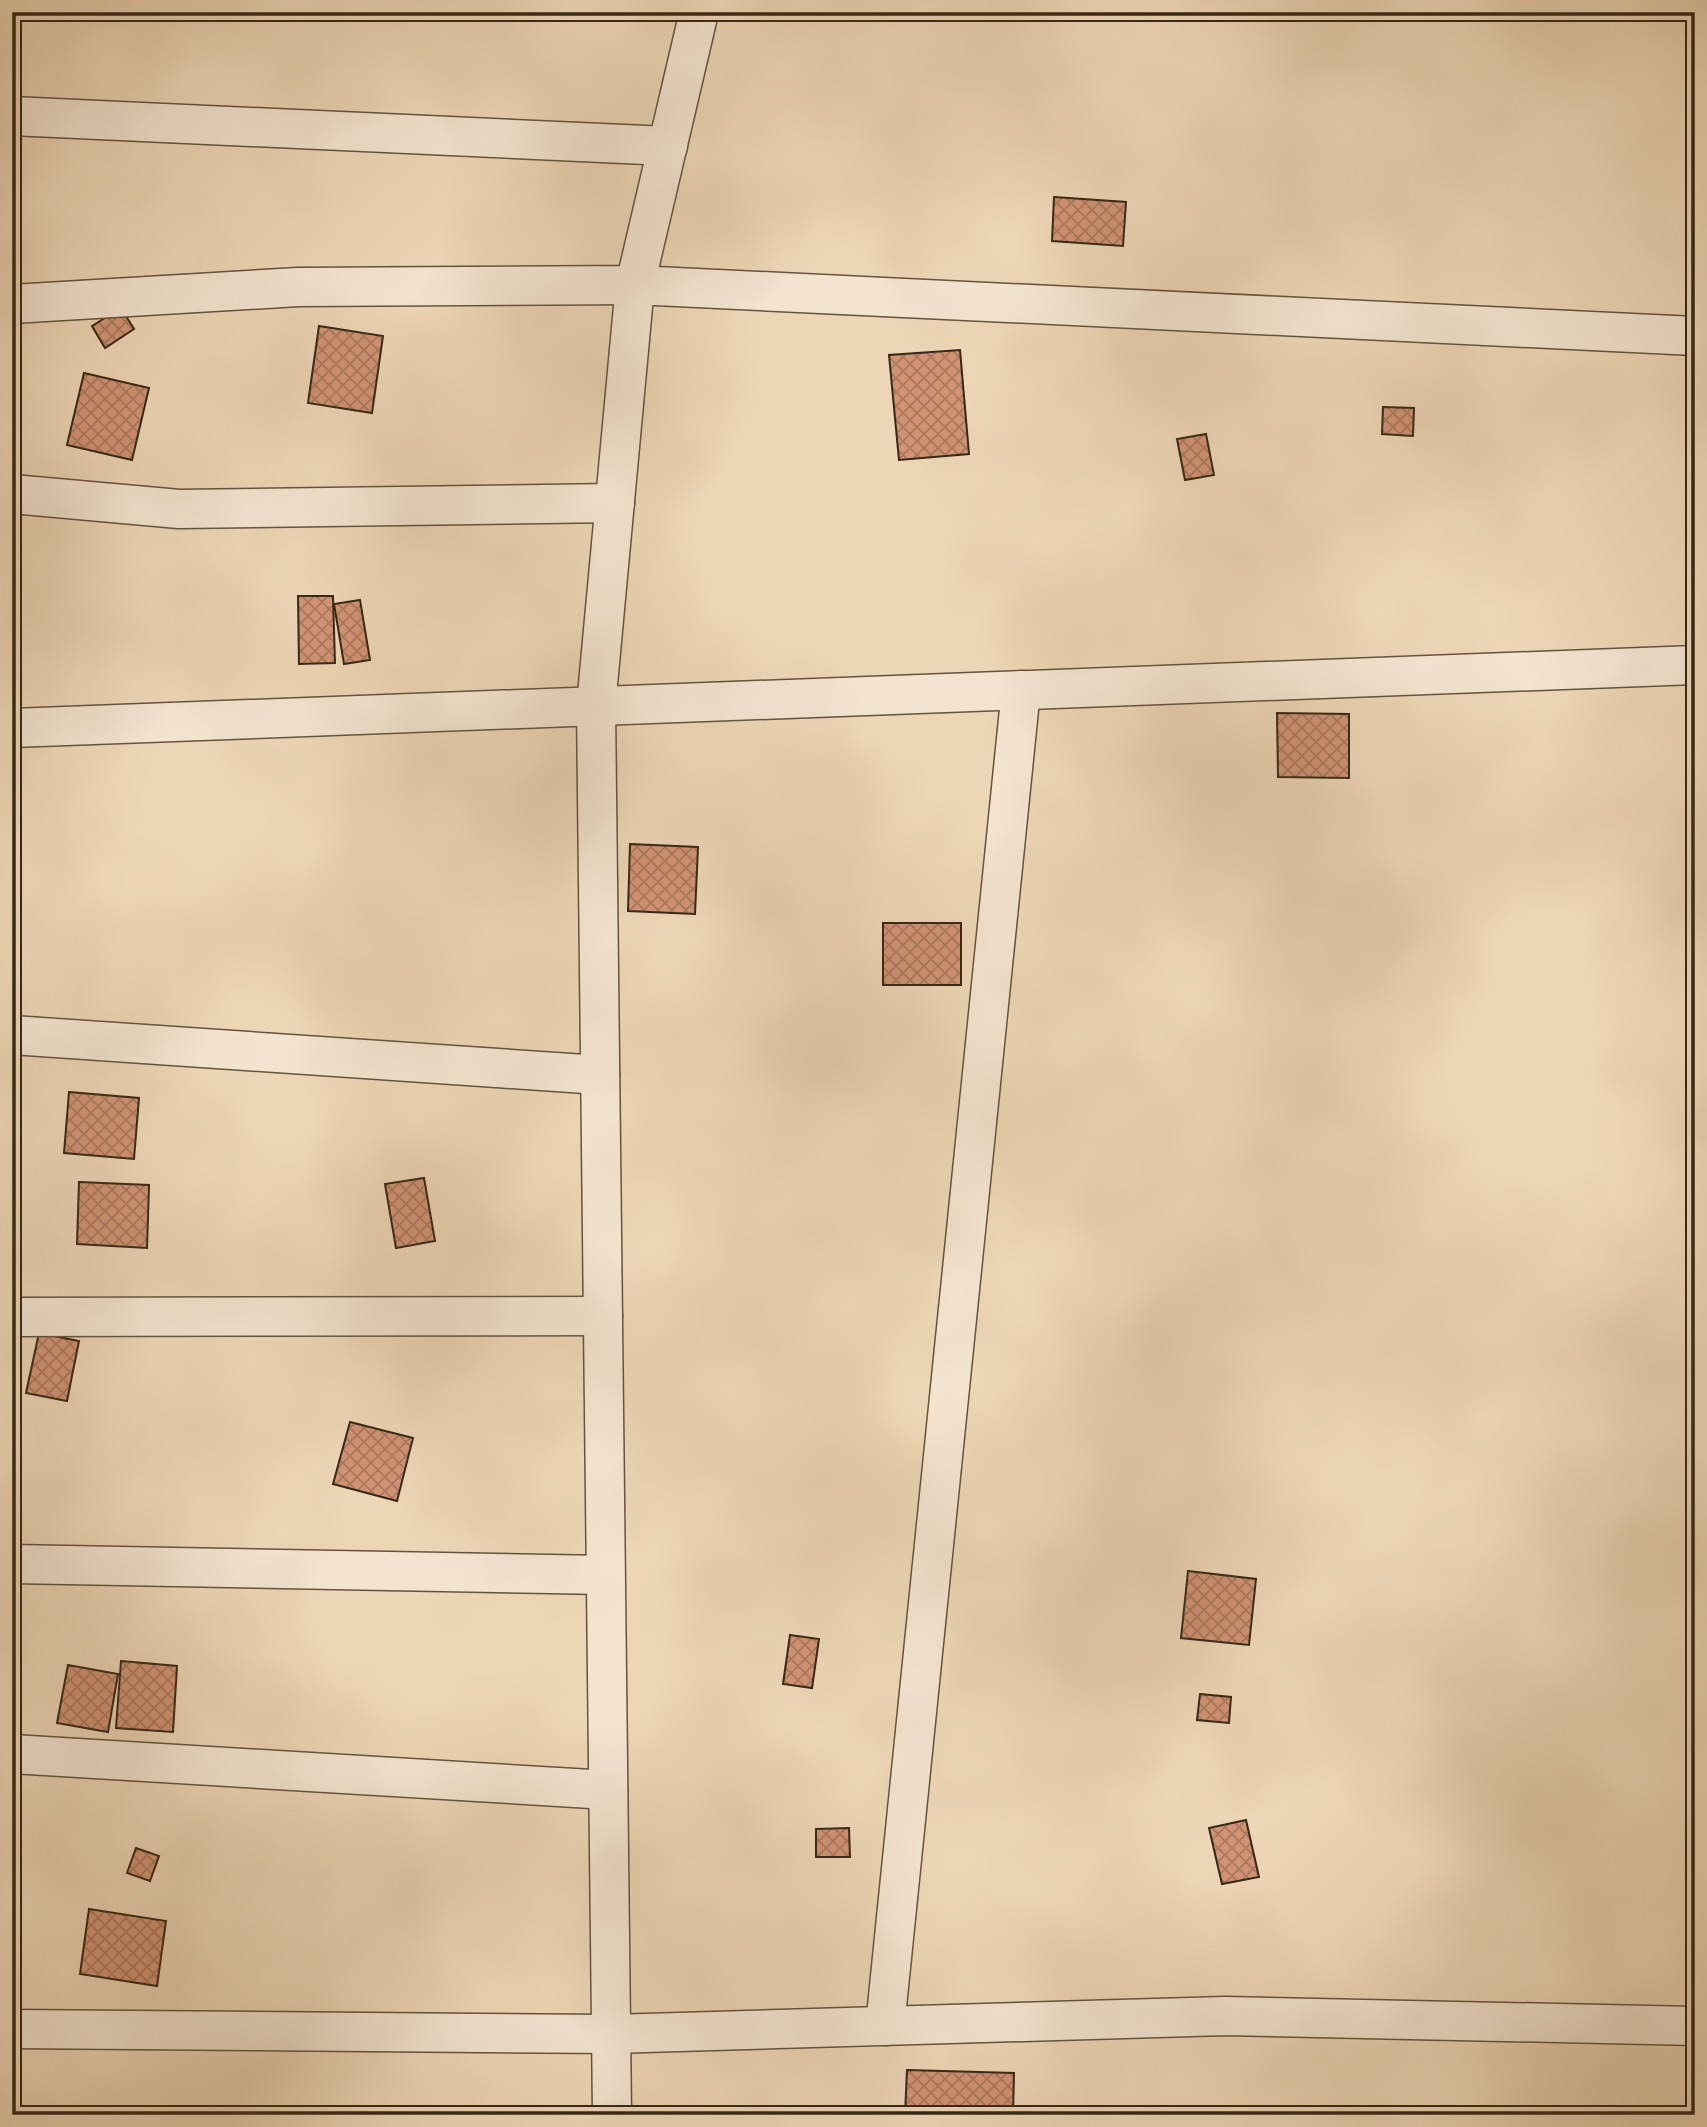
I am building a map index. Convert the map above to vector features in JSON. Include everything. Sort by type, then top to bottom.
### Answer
[{"type":"street","points":[[612,2115],[596,706],[635,285],[699,12]]},
{"type":"street","points":[[12,117],[668,146]]},
{"type":"street","points":[[12,304],[298,287],[635,285],[1695,336]]},
{"type":"street","points":[[12,494],[178,509],[615,503]]},
{"type":"street","points":[[12,728],[1695,665]]},
{"type":"street","points":[[885,2026],[1021,690]]},
{"type":"street","points":[[12,1035],[600,1075]]},
{"type":"street","points":[[12,1317],[603,1316]]},
{"type":"street","points":[[12,1564],[606,1575]]},
{"type":"street","points":[[12,1754],[608,1790]]},
{"type":"street","points":[[12,2029],[611,2034],[1225,2016],[1695,2026]]},
{"type":"building","points":[[12,156],[15,156],[12,210]]},
{"type":"building","points":[[1054,197],[1126,202],[1123,246],[1052,241]]},
{"type":"building","points":[[121,308],[134,329],[105,348],[92,326]]},
{"type":"building","points":[[319,326],[383,336],[372,413],[308,403]]},
{"type":"building","points":[[960,350],[969,454],[899,460],[889,355]]},
{"type":"building","points":[[84,373],[149,388],[132,460],[67,445]]},
{"type":"building","points":[[1383,407],[1414,408],[1413,436],[1382,434]]},
{"type":"building","points":[[1206,434],[1214,475],[1185,480],[1177,439]]},
{"type":"building","points":[[298,596],[333,596],[335,663],[299,664]]},
{"type":"building","points":[[360,600],[370,660],[344,664],[334,604]]},
{"type":"building","points":[[1277,713],[1349,714],[1349,778],[1278,777]]},
{"type":"building","points":[[630,844],[698,847],[695,914],[628,911]]},
{"type":"building","points":[[883,923],[961,923],[961,985],[883,985]]},
{"type":"building","points":[[69,1092],[139,1098],[134,1159],[64,1153]]},
{"type":"building","points":[[424,1178],[435,1241],[396,1248],[385,1184]]},
{"type":"building","points":[[79,1182],[149,1185],[147,1248],[77,1244]]},
{"type":"building","points":[[39,1333],[79,1341],[67,1401],[26,1393]]},
{"type":"building","points":[[350,1422],[413,1438],[397,1501],[333,1484]]},
{"type":"building","points":[[1188,1571],[1256,1579],[1249,1645],[1181,1638]]},
{"type":"building","points":[[790,1635],[819,1639],[812,1688],[783,1684]]},
{"type":"building","points":[[121,1661],[177,1666],[173,1732],[116,1728]]},
{"type":"building","points":[[68,1665],[118,1674],[108,1732],[57,1723]]},
{"type":"building","points":[[1200,1694],[1231,1697],[1229,1723],[1197,1720]]},
{"type":"building","points":[[1246,1820],[1259,1877],[1222,1884],[1209,1828]]},
{"type":"building","points":[[849,1828],[850,1857],[816,1857],[816,1829]]},
{"type":"building","points":[[136,1848],[159,1856],[150,1881],[127,1873]]},
{"type":"building","points":[[89,1909],[166,1921],[157,1986],[80,1974]]},
{"type":"building","points":[[907,2070],[1014,2073],[1013,2115],[905,2115]]}]
